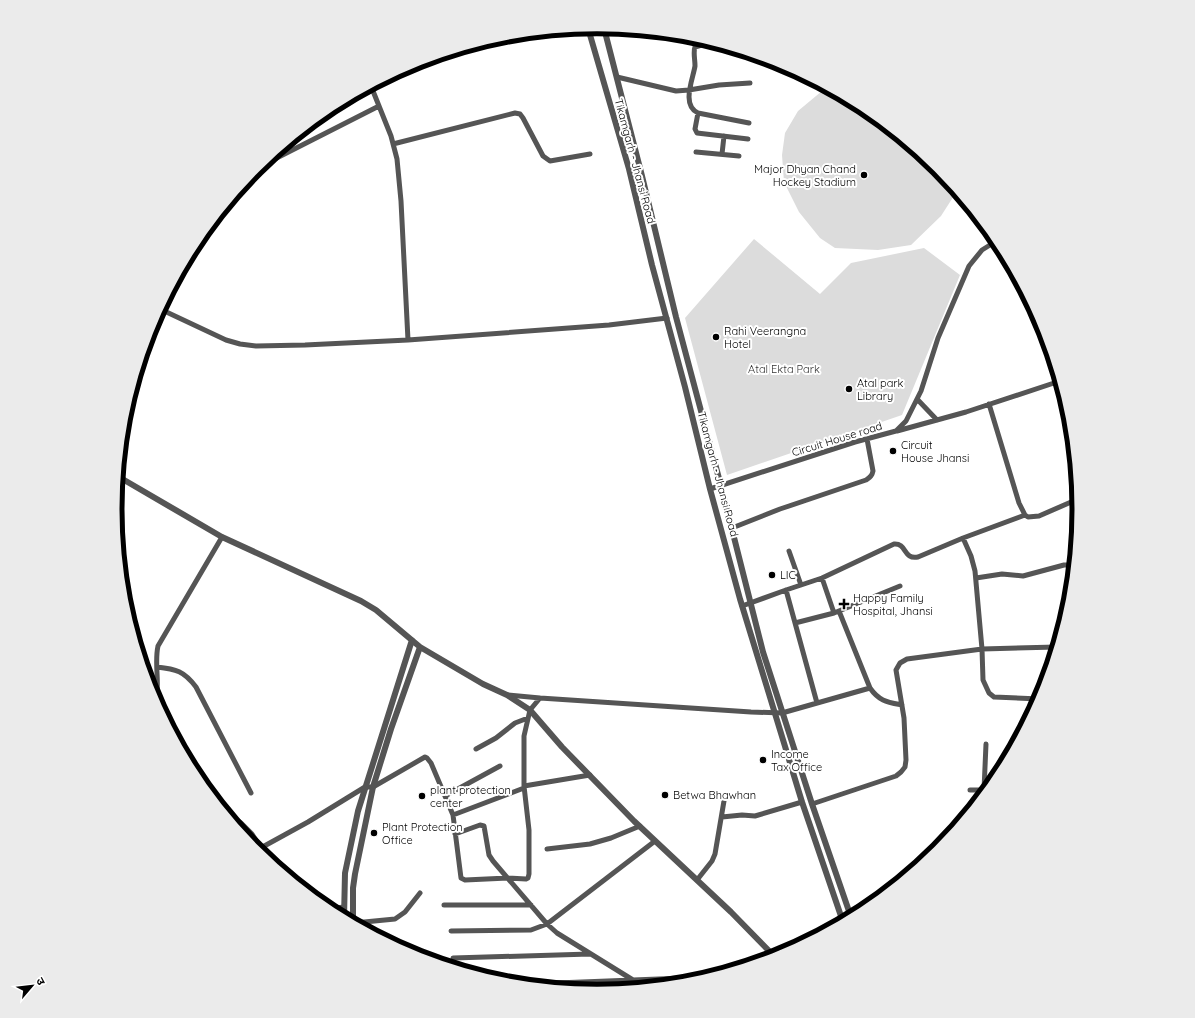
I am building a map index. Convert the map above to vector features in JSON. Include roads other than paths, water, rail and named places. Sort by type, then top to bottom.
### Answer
[{"type":"street","name":"Tikamgarh - Jhansi Road","points":[[590,34],[629,169],[710,490],[742,606],[802,802],[841,916]]},
{"type":"street","name":"Tikamgarh - Jhansi Road","points":[[606,34],[694,387],[732,528],[763,652],[812,804],[849,911]]},
{"type":"street","points":[[700,45],[695,47],[694,50],[694,66],[689,90],[690,106],[698,113],[749,123]]},
{"type":"street","points":[[617,77],[676,91],[750,83]]},
{"type":"street","points":[[373,91],[393,144],[397,159],[400,183],[408,340]]},
{"type":"street","points":[[279,157],[379,106]]},
{"type":"street","points":[[393,144],[515,113],[520,114],[523,118],[543,156],[550,162],[590,154]]},
{"type":"street","points":[[698,113],[695,129],[697,133],[748,140]]},
{"type":"street","points":[[722,154],[724,136]]},
{"type":"street","points":[[696,152],[739,156]]},
{"type":"street","name":"Circuit House road","points":[[710,490],[896,431],[906,421],[921,391],[938,338],[969,266],[982,250],[991,244]]},
{"type":"street","points":[[652,265],[663,262]]},
{"type":"street","points":[[166,312],[226,340],[256,346],[408,340],[609,326],[667,318]]},
{"type":"street","points":[[896,431],[989,404],[1055,383]]},
{"type":"street","points":[[917,399],[936,420]]},
{"type":"street","points":[[989,404],[1019,502],[1025,515]]},
{"type":"street","points":[[732,528],[780,509],[866,480],[870,477],[873,471],[867,439]]},
{"type":"street","points":[[124,480],[222,537],[361,601],[376,610],[420,647],[482,684],[507,695],[530,710],[562,747],[590,776],[655,841],[731,912],[770,952]]},
{"type":"street","points":[[742,606],[822,578],[894,544],[902,546],[909,556],[913,558],[918,557],[963,538],[1025,515],[1028,517],[1038,516],[1072,502]]},
{"type":"street","points":[[158,687],[156,660],[158,646],[222,537]]},
{"type":"street","points":[[963,538],[973,562],[976,578],[985,686],[989,694],[994,698],[1033,699]]},
{"type":"street","points":[[789,551],[801,585]]},
{"type":"street","points":[[976,578],[1002,574],[1023,576],[1069,564]]},
{"type":"street","points":[[822,578],[870,688],[879,698],[888,702],[902,705]]},
{"type":"street","points":[[795,623],[836,612],[900,586]]},
{"type":"street","points":[[786,590],[817,703]]},
{"type":"street","points":[[344,910],[345,873],[358,811],[412,640]]},
{"type":"street","points":[[353,916],[353,888],[355,874],[373,787],[391,728],[420,647]]},
{"type":"street","points":[[812,804],[896,776],[901,772],[906,760],[904,718],[896,670],[900,663],[907,659],[982,649],[1051,647]]},
{"type":"street","points":[[157,667],[172,668],[181,672],[189,678],[196,687],[251,793]]},
{"type":"street","points":[[507,695],[782,712],[870,688]]},
{"type":"street","points":[[264,846],[308,822],[365,787],[373,787],[427,758],[431,763],[453,815],[459,875],[462,879],[526,879],[529,877],[528,830],[524,787],[524,736],[530,710],[540,698]]},
{"type":"street","points":[[476,749],[496,738],[515,723],[528,718]]},
{"type":"street","points":[[986,744],[986,781]]},
{"type":"street","points":[[445,796],[500,766]]},
{"type":"street","points":[[453,815],[524,787],[590,776]]},
{"type":"street","points":[[970,790],[980,790]]},
{"type":"street","points":[[697,880],[712,861],[715,854],[725,795]]},
{"type":"street","points":[[722,817],[742,815],[755,816],[802,802]]},
{"type":"street","points":[[809,823],[818,820]]},
{"type":"street","points":[[455,834],[480,825],[484,826],[490,855],[494,862],[547,924],[557,933],[633,980]]},
{"type":"street","points":[[547,849],[596,842],[640,826]]},
{"type":"street","points":[[451,931],[531,930],[547,924],[655,841]]},
{"type":"street","points":[[362,921],[396,919],[405,912],[420,893]]},
{"type":"street","points":[[444,905],[531,905]]},
{"type":"street","points":[[340,908],[344,907]]},
{"type":"street","points":[[453,958],[590,954]]},
{"type":"street","points":[[570,983],[659,980]]},
{"type":"place","name":"Major Dhyan Chand Hockey Stadium","points":[[864,175]]},
{"type":"place","name":"Rahi Veerangna Hotel","points":[[716,337]]},
{"type":"place","name":"Atal park Library","points":[[849,389]]},
{"type":"place","name":"Circuit House Jhansi","points":[[893,451]]},
{"type":"place","name":"LIC","points":[[772,575]]},
{"type":"place","name":"Happy Family Hospital, Jhansi","points":[[844,604]]},
{"type":"place","name":"Income Tax Office","points":[[763,760]]},
{"type":"place","name":"Betwa Bhawhan","points":[[665,795]]},
{"type":"place","name":"plant protection center","points":[[422,796]]},
{"type":"place","name":"Plant Protection Office","points":[[374,833]]},
{"type":"park label","name":"Atal Ekta Park","points":[[784,369]]}]
